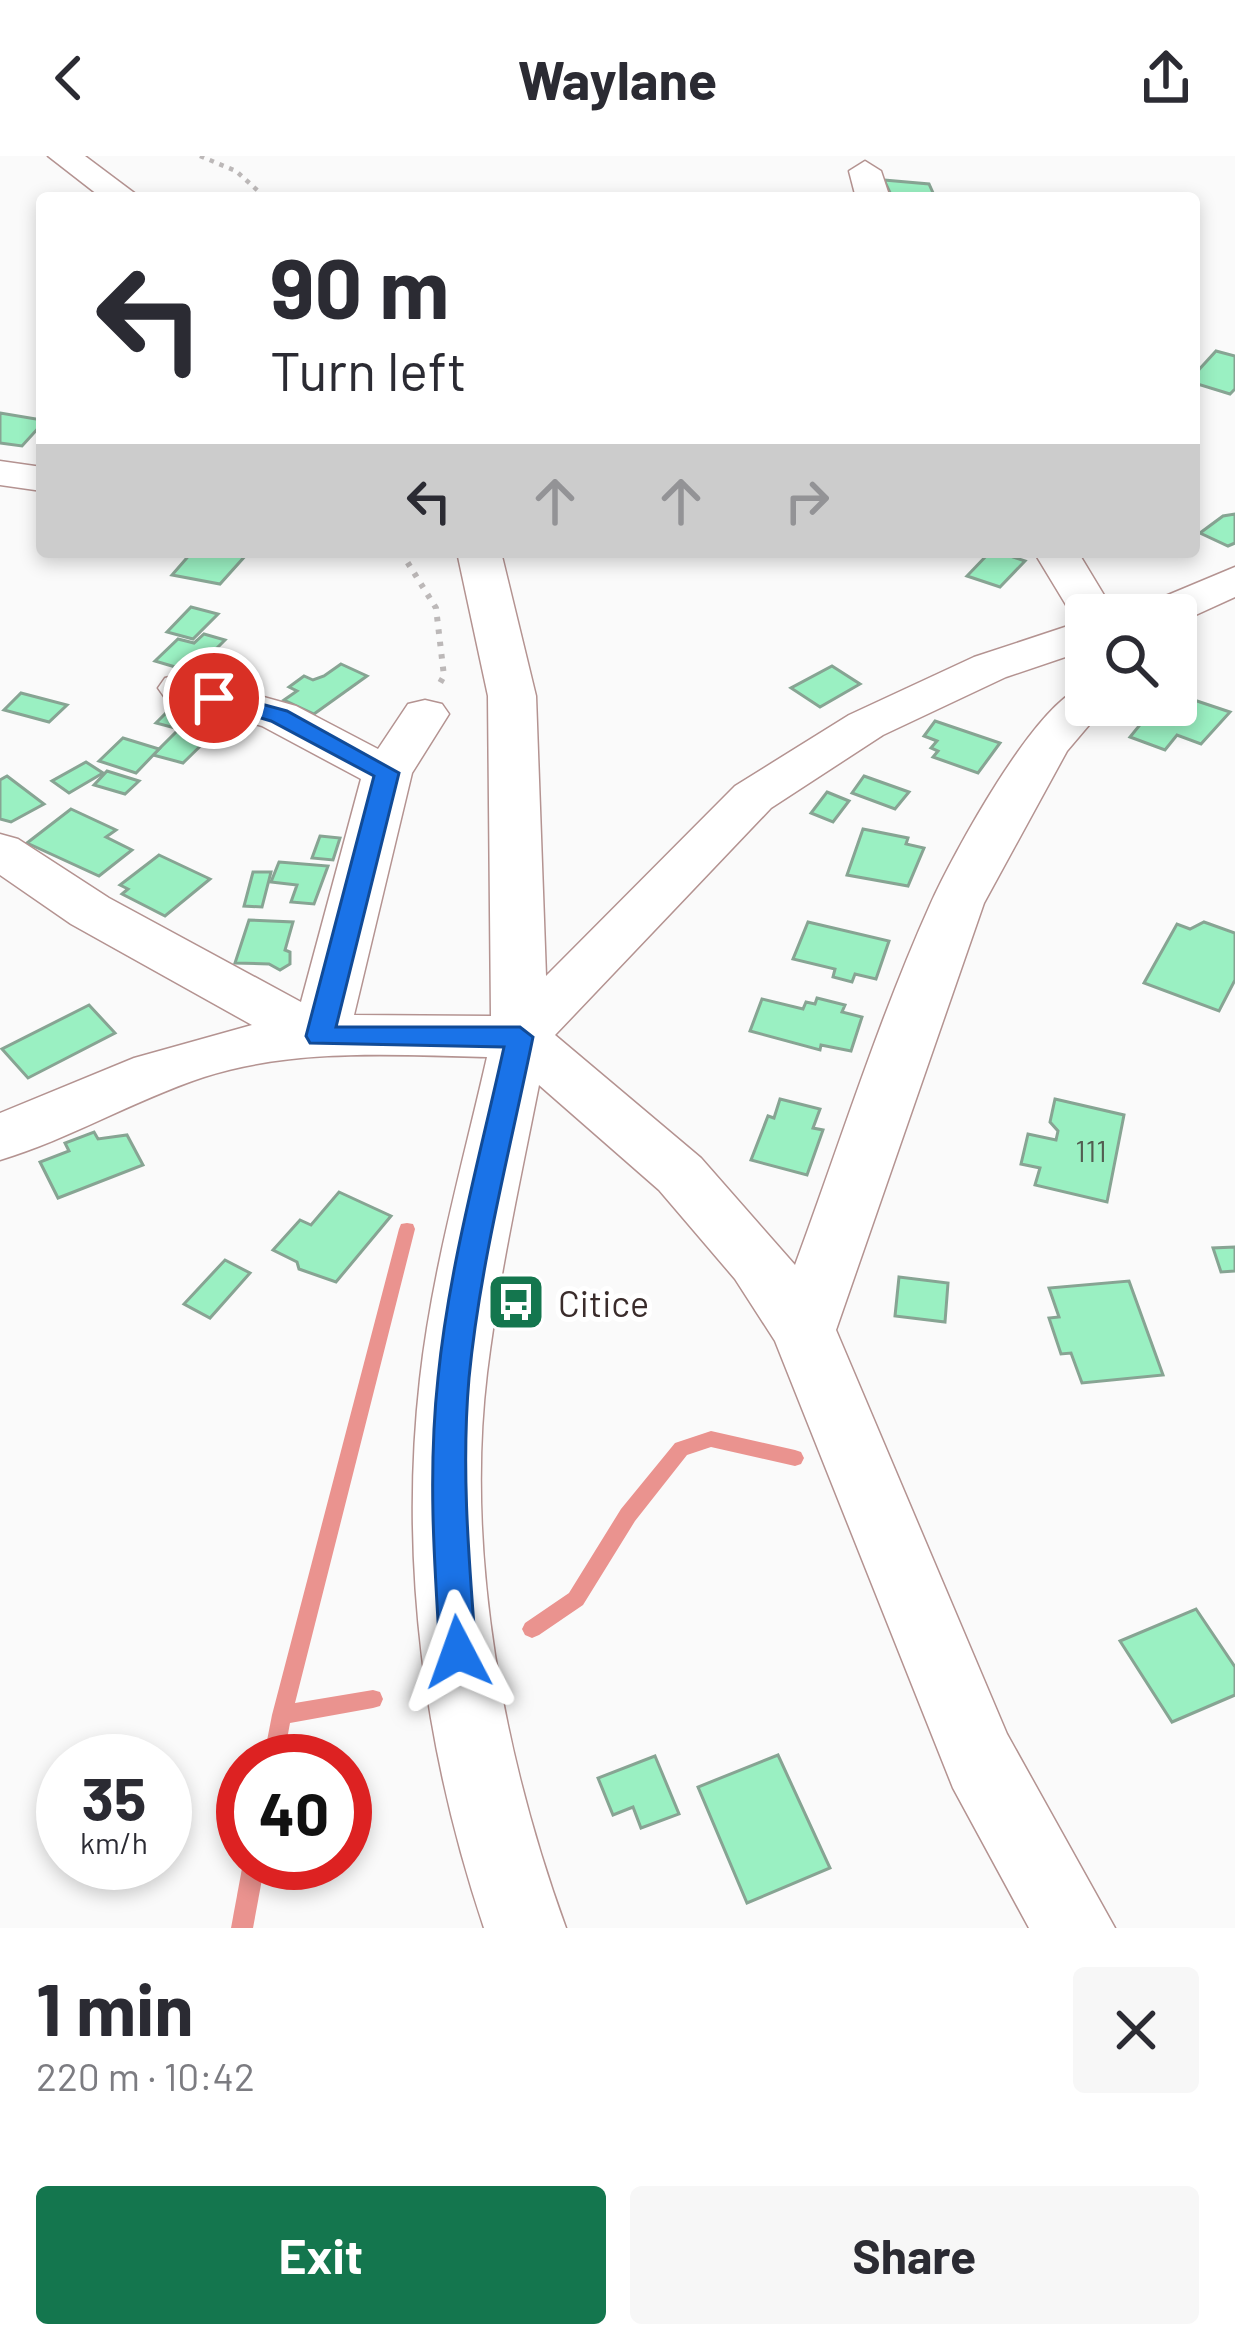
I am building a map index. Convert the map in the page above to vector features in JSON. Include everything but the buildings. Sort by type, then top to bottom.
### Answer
[{"type":"street","points":[[64,156],[115,192]]},
{"type":"street","points":[[0,472],[36,478]]},
{"type":"street","points":[[480,558],[512,697],[520,1037],[457,1355],[447,1496],[460,1685],[505,1871],[525,1928]]},
{"type":"street","points":[[1060,558],[1081,594]]},
{"type":"street","points":[[1197,598],[1235,580]]},
{"type":"street","points":[[520,1037],[753,797],[866,725],[990,667],[1065,642]]},
{"type":"street","points":[[990,667],[1065,694]]},
{"type":"street","points":[[182,688],[279,716],[387,773]]},
{"type":"street","points":[[320,1036],[387,773],[425,714]]},
{"type":"street","points":[[802,1330],[957,903],[1046,744],[1065,723]]},
{"type":"street","points":[[0,851],[90,911],[320,1036]]},
{"type":"street","points":[[0,1138],[196,1059],[250,1046],[320,1036],[520,1037],[680,1174],[758,1261],[802,1330],[980,1761],[1074,1928]]},
{"type":"path","points":[[200,156],[236,171],[259,192]]},
{"type":"path","points":[[405,558],[436,608],[444,676],[425,714]]},
{"type":"waterway","points":[[282,1715],[407,1229]]},
{"type":"waterway","points":[[532,1629],[576,1599],[628,1515],[681,1449],[711,1439],[795,1458]]},
{"type":"waterway","points":[[282,1715],[373,1699]]},
{"type":"waterway","points":[[278,1734],[282,1715]]},
{"type":"waterway","points":[[242,1928],[249,1890]]},
{"type":"place","name":"Citice","points":[[516,1302]]},
{"type":"route","points":[[214,698],[279,716],[387,773],[320,1036],[520,1037],[475,1246],[454,1377],[447,1496],[458,1652]]}]
